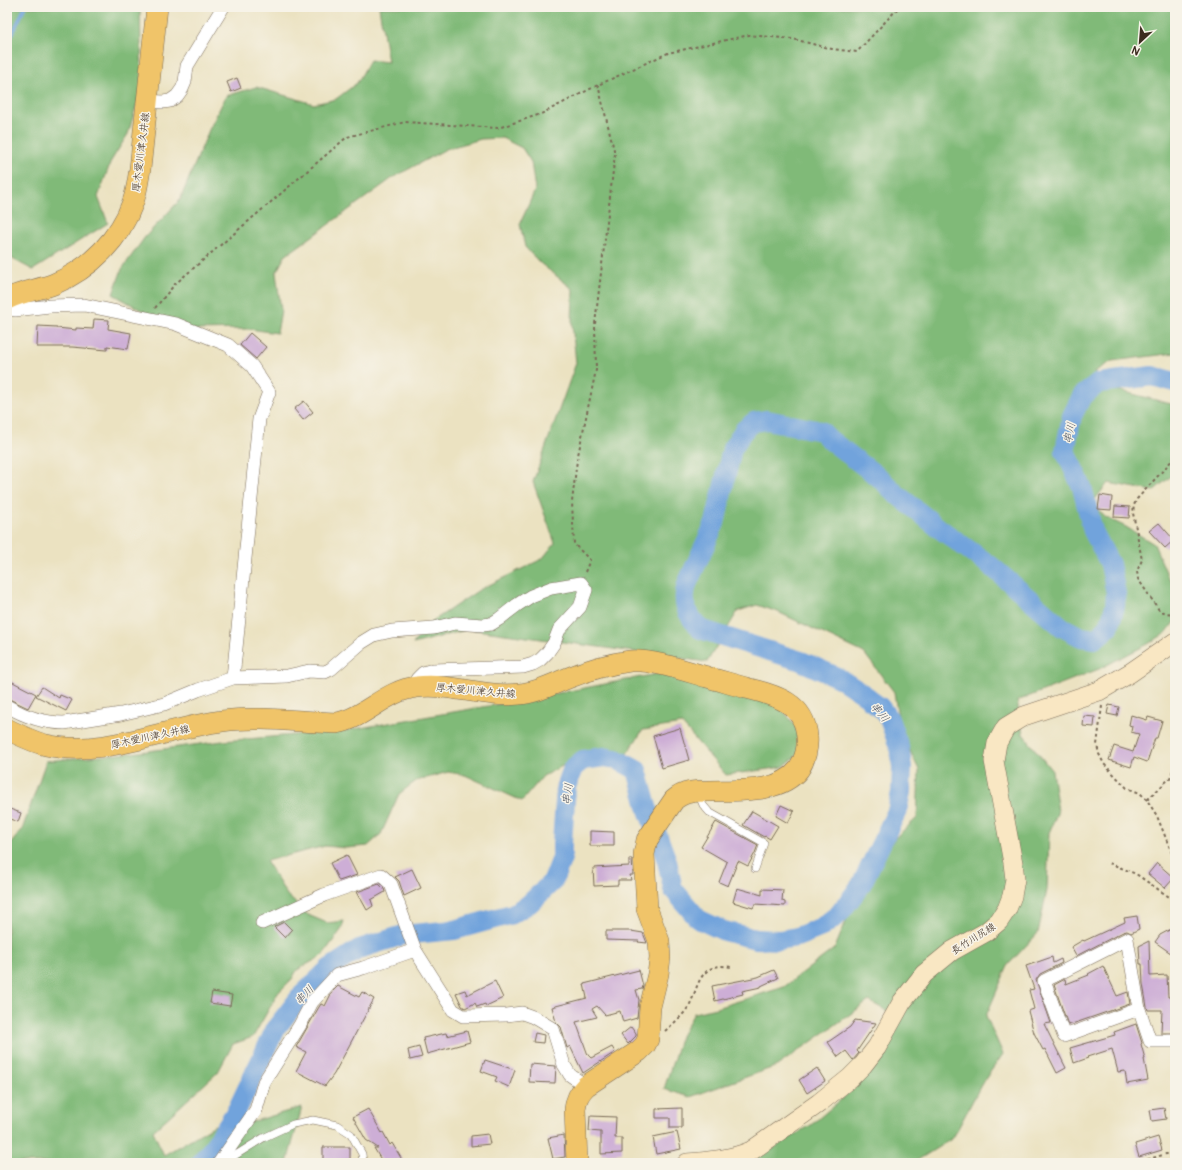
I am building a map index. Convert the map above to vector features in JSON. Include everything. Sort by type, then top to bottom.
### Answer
[{"type":"main road","name":"厚木愛川津久井線","points":[[7,299],[67,278],[92,260],[119,232],[136,192],[140,169],[157,7]]},
{"type":"main road","name":"長竹川尻線","points":[[687,1163],[727,1159],[751,1151],[840,1087],[872,1054],[902,1002],[928,970],[952,951],[986,932],[999,921],[1010,904],[1015,879],[994,761],[995,749],[999,738],[1006,727],[1024,716],[1099,691],[1130,673],[1175,642]]},
{"type":"main road","name":"厚木愛川津久井線","points":[[7,729],[46,745],[79,748],[107,745],[222,721],[258,719],[337,723],[346,721],[391,695],[417,687],[440,687],[488,694],[521,694],[596,668],[632,661],[656,664],[782,698],[794,707],[804,722],[806,729],[806,754],[802,764],[795,773],[788,779],[774,786],[740,790],[697,791],[680,795],[674,800],[647,840],[644,854],[647,909],[659,942],[660,958],[658,974],[650,1007],[648,1039]]},
{"type":"main road","points":[[577,1163],[575,1106],[579,1094],[586,1086],[639,1051],[648,1039]]},
{"type":"street","points":[[147,101],[170,101],[177,96],[185,82],[187,66],[223,7]]},
{"type":"street","points":[[7,306],[10,309],[15,310],[50,306],[84,305],[176,324],[228,345],[252,366],[269,392],[259,419],[233,678]]},
{"type":"street","points":[[7,706],[17,712],[46,722],[64,723],[121,714],[164,704],[233,678],[287,676],[310,671],[325,672],[331,669],[361,643],[374,635],[392,631],[434,628],[455,623],[483,625],[491,624],[499,620],[531,596],[551,588],[581,583],[586,590],[580,607],[559,630],[554,643],[540,660],[523,667],[433,670],[419,675],[417,679],[417,687]]},
{"type":"street","points":[[262,923],[324,895],[381,875],[391,884],[415,950],[453,1010],[463,1016],[506,1016],[522,1013],[553,1028],[564,1065],[570,1075],[586,1086]]},
{"type":"street","points":[[1139,1009],[1064,1036],[1044,981],[1126,939],[1139,1009],[1150,1041],[1175,1041]]},
{"type":"street","points":[[219,1163],[256,1110],[264,1082],[300,1025],[312,1002],[337,975],[363,968],[415,950]]},
{"type":"lane","points":[[697,791],[703,805],[709,812],[764,843],[755,870]]},
{"type":"lane","points":[[223,1163],[263,1138],[293,1124],[313,1120],[337,1125],[351,1134],[362,1154],[363,1163]]},
{"type":"path","points":[[146,318],[175,284],[346,138],[405,122],[498,128],[541,114],[598,85],[668,53],[749,35],[793,39],[832,49],[857,52],[899,7]]},
{"type":"path","points":[[581,583],[590,560],[574,544],[572,502],[577,460],[596,370],[595,324],[615,154],[598,85]]},
{"type":"path","points":[[1175,457],[1137,499],[1134,505],[1133,513],[1142,560],[1137,571],[1138,579],[1159,610],[1166,613],[1175,614]]},
{"type":"path","points":[[1099,691],[1102,700],[1097,744],[1099,754],[1104,764],[1127,788],[1140,793],[1147,800],[1157,816],[1175,861]]},
{"type":"path","points":[[1147,800],[1170,778],[1175,765]]},
{"type":"path","points":[[1170,778],[1175,779]]},
{"type":"path","points":[[1109,863],[1136,874],[1175,901]]},
{"type":"path","points":[[648,1039],[660,1035],[684,1013],[690,1004],[700,978],[706,971],[716,966],[733,967]]},
{"type":"path","points":[[1136,1163],[1166,1154],[1175,1154]]},
{"type":"green space","points":[[7,7],[140,7],[142,87],[128,134],[111,161],[98,197],[108,223],[33,270],[7,256]]},
{"type":"green space","points":[[379,7],[1175,7],[1175,353],[1112,361],[1094,372],[1102,386],[1175,405],[1175,473],[1153,491],[1108,483],[1092,503],[1105,517],[1126,527],[1154,544],[1169,579],[1175,585],[1175,621],[1166,633],[1099,669],[1017,701],[1023,734],[1052,771],[1058,811],[1049,833],[1047,890],[1038,933],[1008,965],[986,1016],[1003,1054],[981,1085],[953,1138],[913,1163],[746,1163],[751,1162],[811,1125],[857,1086],[901,1019],[869,1001],[777,1066],[690,1097],[664,1089],[681,1036],[694,1013],[716,1008],[784,987],[835,948],[853,904],[895,838],[917,818],[919,770],[900,730],[894,692],[864,653],[778,612],[757,605],[738,611],[707,662],[469,629],[413,644],[427,625],[479,590],[542,559],[555,543],[533,482],[576,363],[572,324],[573,289],[540,263],[525,247],[520,224],[535,190],[531,162],[522,148],[502,138],[481,139],[446,149],[394,177],[285,256],[276,273],[281,310],[277,333],[250,329],[194,330],[157,319],[113,294],[122,269],[145,237],[180,200],[209,130],[226,96],[256,87],[314,104],[336,99],[357,83],[370,60],[388,62]]},
{"type":"green space","points":[[662,673],[779,706],[796,726],[800,753],[783,767],[726,775],[682,724],[643,730],[621,762],[570,762],[543,776],[522,801],[465,775],[448,772],[416,781],[399,794],[381,834],[368,846],[346,848],[325,846],[266,861],[287,895],[308,915],[327,923],[344,921],[341,930],[322,956],[297,970],[292,979],[278,993],[253,1037],[233,1044],[218,1072],[153,1131],[164,1155],[215,1125],[245,1124],[302,1107],[287,1163],[7,1163],[7,848],[22,830],[46,761],[141,752],[223,741],[342,731],[512,702]]},
{"type":"building","points":[[237,78],[241,88],[231,92],[227,82]]},
{"type":"building","points":[[94,319],[109,320],[108,329],[131,333],[128,349],[107,346],[107,350],[72,347],[37,347],[38,326],[76,330],[76,328],[93,329]]},
{"type":"building","points":[[250,333],[266,347],[256,359],[240,345]]},
{"type":"building","points":[[304,401],[313,412],[303,420],[294,409]]},
{"type":"building","points":[[1100,495],[1112,497],[1111,510],[1098,509]]},
{"type":"building","points":[[1115,506],[1130,507],[1129,518],[1114,517]]},
{"type":"building","points":[[1159,523],[1174,540],[1165,548],[1149,531]]},
{"type":"building","points":[[7,679],[36,694],[28,708],[7,698]]},
{"type":"building","points":[[42,687],[59,698],[60,695],[72,700],[66,711],[36,696]]},
{"type":"building","points":[[1109,705],[1119,707],[1117,716],[1107,714]]},
{"type":"building","points":[[1131,715],[1147,720],[1148,717],[1162,721],[1147,762],[1134,757],[1131,767],[1109,760],[1114,746],[1133,752],[1139,734],[1131,732],[1132,726],[1129,725]]},
{"type":"building","points":[[1084,716],[1095,717],[1094,727],[1083,726]]},
{"type":"building","points":[[680,728],[689,760],[662,768],[653,736]]},
{"type":"building","points":[[781,805],[794,811],[788,823],[776,816]]},
{"type":"building","points":[[7,808],[21,813],[18,822],[7,818]]},
{"type":"building","points":[[752,811],[778,826],[770,839],[743,825]]},
{"type":"building","points":[[716,822],[758,845],[748,866],[738,861],[728,886],[719,882],[727,862],[701,847]]},
{"type":"building","points":[[590,831],[614,832],[614,846],[590,846]]},
{"type":"building","points":[[347,855],[357,875],[339,881],[330,863]]},
{"type":"building","points":[[629,859],[632,859],[633,875],[630,875],[631,880],[618,880],[618,885],[594,886],[593,868],[629,866]]},
{"type":"building","points":[[1157,863],[1174,878],[1165,888],[1148,874]]},
{"type":"building","points":[[412,869],[421,888],[404,896],[399,881],[395,877]]},
{"type":"building","points":[[379,884],[385,892],[371,900],[373,906],[367,910],[357,892]]},
{"type":"building","points":[[737,888],[762,895],[762,889],[783,890],[782,901],[785,902],[785,906],[755,904],[753,908],[733,902]]},
{"type":"building","points":[[1137,916],[1139,929],[1131,933],[1127,931],[1123,932],[1076,956],[1071,947],[1083,940],[1084,941],[1125,922],[1124,918]]},
{"type":"building","points":[[284,922],[292,930],[285,938],[274,927]]},
{"type":"building","points":[[1175,927],[1175,956],[1155,942],[1160,935]]},
{"type":"building","points":[[606,931],[631,931],[643,933],[647,943],[638,942],[639,941],[606,940]]},
{"type":"building","points":[[1149,941],[1150,976],[1167,975],[1168,997],[1173,997],[1175,1033],[1161,1033],[1162,1010],[1148,1010],[1147,1007],[1143,984],[1142,964],[1140,964],[1139,946]]},
{"type":"building","points":[[1052,957],[1053,963],[1061,959],[1062,963],[1040,974],[1036,980],[1051,1023],[1044,1024],[1066,1068],[1057,1073],[1045,1049],[1043,1050],[1034,1033],[1028,1011],[1034,1009],[1029,990],[1034,989],[1026,966]]},
{"type":"building","points":[[1103,966],[1117,996],[1128,992],[1130,1004],[1068,1025],[1054,985],[1065,979],[1066,984],[1089,975],[1088,974]]},
{"type":"building","points":[[639,970],[643,986],[642,989],[636,990],[639,1000],[637,1018],[623,1022],[620,1011],[605,1015],[597,1006],[592,1009],[597,1017],[576,1022],[588,1055],[591,1058],[612,1047],[615,1052],[583,1073],[570,1046],[567,1048],[561,1027],[556,1022],[552,1007],[587,998],[584,984]]},
{"type":"building","points":[[774,970],[778,978],[761,987],[742,991],[743,994],[715,1001],[712,986],[758,977]]},
{"type":"building","points":[[495,981],[503,998],[486,1006],[485,1004],[477,1007],[475,1003],[465,1008],[462,1006],[456,993],[465,990],[467,995]]},
{"type":"building","points":[[338,986],[359,997],[362,992],[374,999],[334,1074],[325,1086],[296,1071],[306,1052],[296,1047],[321,1004],[325,1006],[332,992]]},
{"type":"building","points":[[212,992],[232,995],[230,1006],[210,1003]]},
{"type":"building","points":[[855,1020],[876,1023],[857,1051],[859,1053],[853,1060],[846,1051],[838,1057],[828,1042],[850,1027]]},
{"type":"building","points":[[1136,1024],[1142,1043],[1148,1080],[1127,1084],[1125,1071],[1118,1072],[1112,1049],[1074,1063],[1070,1048],[1115,1035],[1114,1032]]},
{"type":"building","points":[[631,1027],[636,1036],[628,1044],[621,1035]]},
{"type":"building","points":[[467,1031],[470,1042],[427,1054],[423,1038],[446,1033],[447,1036]]},
{"type":"building","points":[[535,1033],[544,1035],[543,1043],[533,1042]]},
{"type":"building","points":[[419,1047],[422,1057],[410,1060],[408,1050]]},
{"type":"building","points":[[485,1060],[515,1070],[509,1087],[495,1081],[497,1077],[481,1071]]},
{"type":"building","points":[[530,1064],[556,1066],[555,1083],[529,1082]]},
{"type":"building","points":[[817,1068],[825,1081],[807,1093],[799,1080]]},
{"type":"building","points":[[682,1108],[682,1128],[670,1128],[670,1118],[656,1118],[656,1109]]},
{"type":"building","points":[[1164,1108],[1166,1119],[1152,1121],[1150,1110]]},
{"type":"building","points":[[368,1109],[390,1145],[392,1143],[404,1163],[397,1159],[389,1163],[383,1163],[374,1148],[378,1148],[366,1140],[353,1117]]},
{"type":"building","points":[[590,1116],[616,1117],[615,1138],[622,1138],[622,1153],[601,1154],[601,1132],[589,1131]]},
{"type":"building","points":[[677,1132],[681,1149],[656,1154],[653,1137]]},
{"type":"building","points":[[488,1134],[490,1144],[471,1146],[471,1136]]},
{"type":"building","points":[[564,1135],[565,1157],[553,1159],[548,1138]]},
{"type":"building","points":[[1158,1137],[1162,1150],[1139,1157],[1135,1144]]},
{"type":"building","points":[[323,1147],[350,1147],[350,1161],[323,1161]]},
{"type":"waterway","points":[[7,45],[25,7]]},
{"type":"waterway","name":"串川","points":[[200,1163],[212,1149],[237,1110],[276,1028],[301,996],[330,968],[359,949],[403,935],[454,930],[512,914],[529,904],[553,881],[562,858],[566,787],[573,768],[583,760],[604,757],[616,759],[637,770],[648,810],[667,861],[673,889],[698,919],[724,931],[756,939],[779,940],[797,937],[822,927],[839,914],[861,885],[897,811],[901,792],[902,767],[899,747],[889,719],[880,707],[868,697],[839,678],[801,661],[700,629],[686,608],[685,591],[687,584],[715,523],[732,449],[744,430],[754,422],[767,420],[821,431],[830,440],[881,479],[895,493],[940,529],[991,566],[1062,627],[1081,637],[1095,639],[1109,627],[1115,606],[1116,593],[1110,564],[1093,531],[1082,487],[1065,451],[1072,416],[1082,396],[1099,383],[1152,376],[1175,382]]}]
